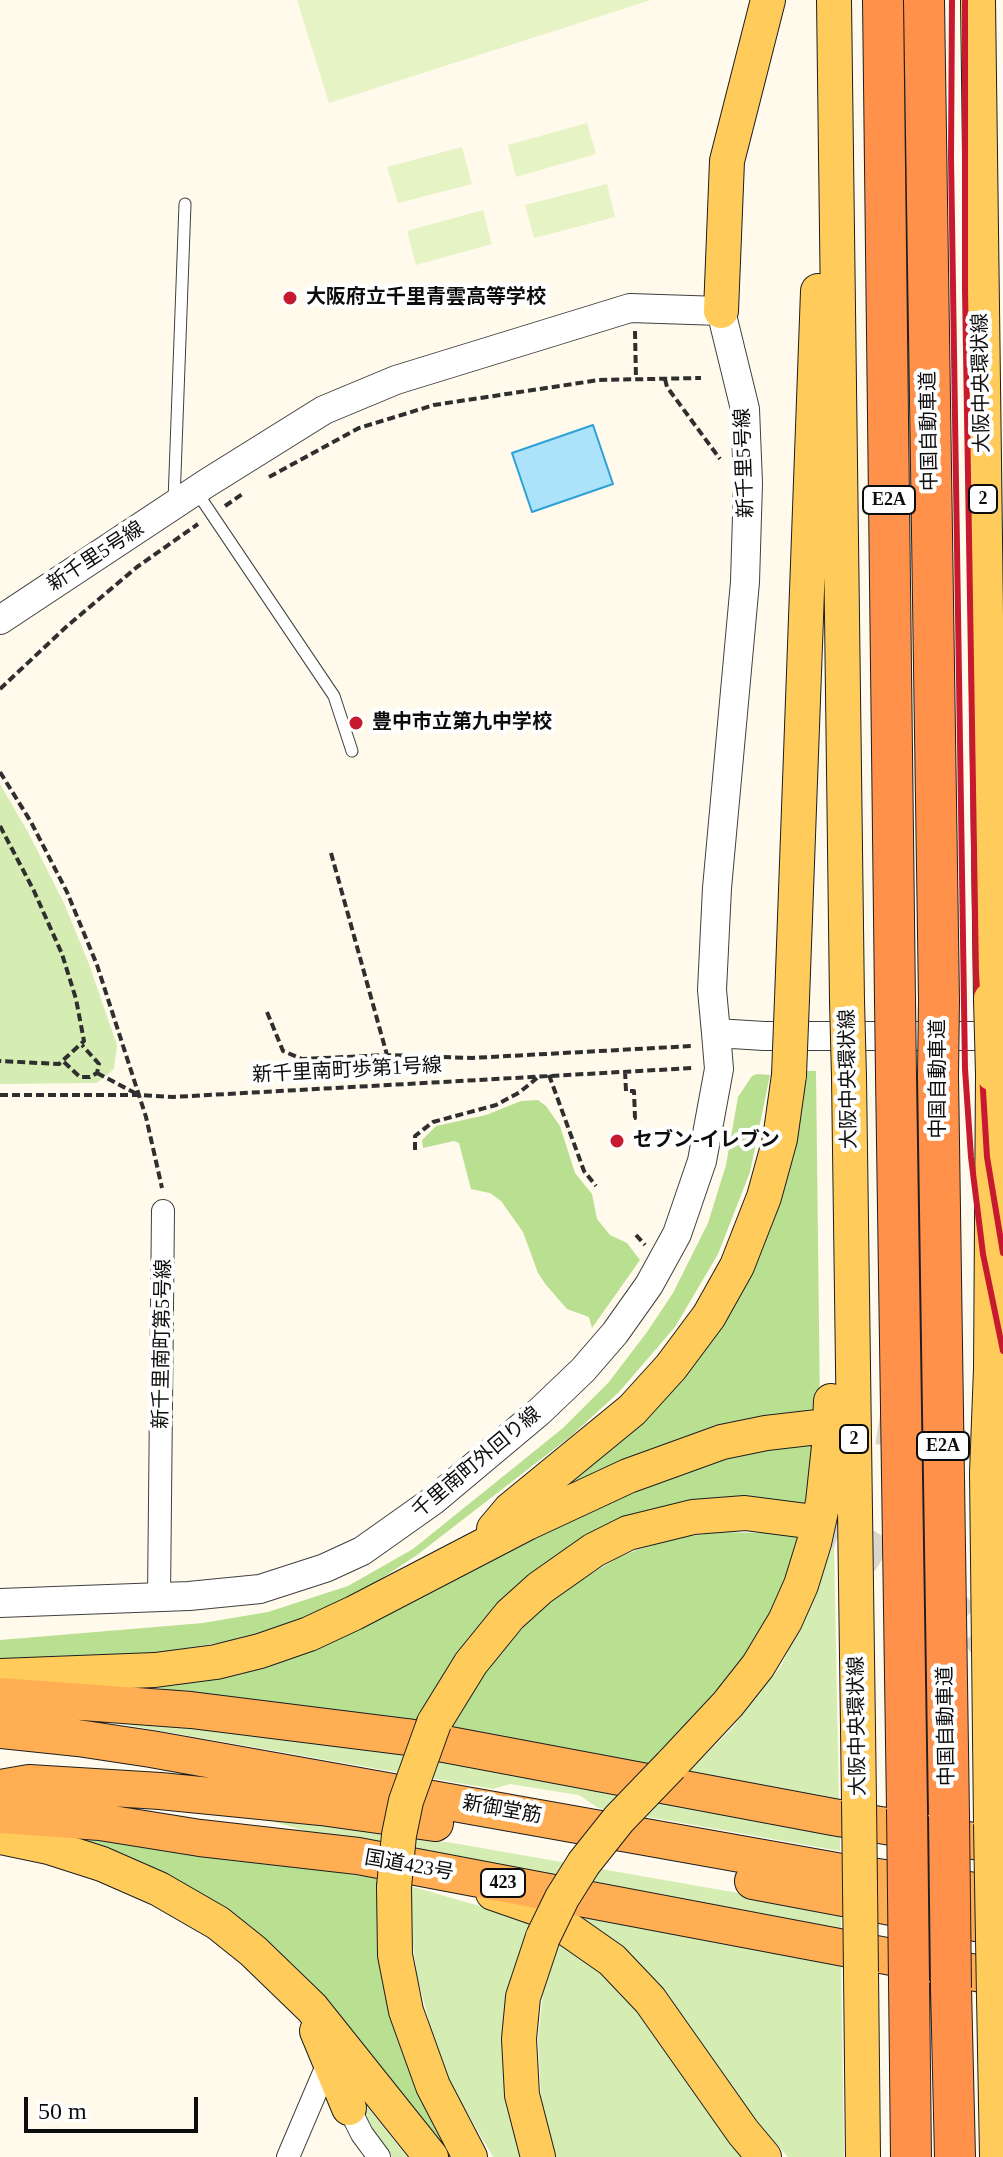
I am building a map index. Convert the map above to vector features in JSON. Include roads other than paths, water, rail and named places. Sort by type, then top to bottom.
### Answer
[{"type":"highway","name":"中国自動車道","points":[[883,0],[911,2157]]},
{"type":"highway","name":"中国自動車道","points":[[924,0],[955,2157]]},
{"type":"highway","points":[[0,1696],[191,1710],[407,1737],[833,1817],[997,1835]]},
{"type":"highway","name":"新御堂筋","points":[[0,1730],[151,1749],[836,1871],[1003,1895]]},
{"type":"highway","name":"新御堂筋","points":[[0,1788],[29,1783],[160,1791],[368,1813],[541,1840],[1003,1928]]},
{"type":"highway","points":[[0,1788],[28,1795],[180,1814],[378,1869]]},
{"type":"highway","name":"国道423号","points":[[0,1815],[100,1822],[200,1838],[998,1987]]},
{"type":"main road","points":[[721,311],[727,161],[768,0]]},
{"type":"main road","name":"大阪中央環状線","points":[[834,0],[863,2157]]},
{"type":"main road","name":"大阪中央環状線","points":[[978,0],[993,1074],[991,1369],[987,1473],[997,1835],[997,2157]]},
{"type":"main road","points":[[439,1570],[488,1535],[510,1510],[616,1425],[661,1378],[700,1330],[737,1266],[764,1197],[780,1139],[789,1075],[815,340],[835,55]]},
{"type":"main road","points":[[986,711],[1003,795]]},
{"type":"main road","points":[[538,2157],[522,2095],[519,2039],[523,1997],[543,1937],[584,1863],[619,1819],[728,1704],[768,1652],[808,1566],[826,1477],[831,1361],[852,1211]]},
{"type":"main road","points":[[0,1676],[155,1670],[225,1660],[260,1651],[309,1634],[542,1516],[671,1459],[738,1439],[818,1427]]},
{"type":"main road","points":[[470,2157],[433,2086],[406,2011],[378,1869],[399,1835],[406,1801],[434,1723],[463,1673],[510,1615],[553,1577],[594,1550],[628,1533],[693,1517],[745,1513],[807,1521]]},
{"type":"main road","points":[[0,1837],[88,1859],[159,1889],[218,1923],[290,1986],[341,2041],[431,2157]]},
{"type":"main road","points":[[378,1869],[508,1897],[539,1909],[592,1943],[650,2000],[764,2157]]},
{"type":"main road","points":[[290,1986],[318,2033],[349,2108]]},
{"type":"street","name":"新千里5号線","points":[[0,620],[324,410],[396,380],[630,308],[721,311],[745,409],[748,483],[745,582],[717,888],[712,990],[704,1040]]},
{"type":"street","points":[[704,1040],[764,1036],[1003,1036]]},
{"type":"street","name":"千里南町外回り線","points":[[0,1603],[211,1595],[260,1589],[325,1568],[362,1551],[434,1500],[539,1412],[583,1370],[644,1293],[677,1234],[702,1161],[719,1069],[704,1040]]},
{"type":"street","name":"新千里南町第5号線","points":[[159,1597],[163,1211]]},
{"type":"street","points":[[288,2157],[329,2061]]},
{"type":"street","points":[[349,2108],[362,2134],[379,2157]]},
{"type":"lane","points":[[185,204],[185,499],[213,514],[334,696],[352,751]]},
{"type":"water","points":[[593,425],[613,484],[532,512],[512,453]]},
{"type":"tunnel","points":[[827,1427],[877,1427],[928,1435],[1003,1461]]},
{"type":"tunnel","points":[[807,1521],[840,1532],[917,1577],[950,1604],[1002,1661]]},
{"type":"railway","points":[[952,0],[951,157],[965,1069],[971,1157],[983,1254],[1003,1351]]},
{"type":"railway","points":[[965,0],[965,289],[976,973],[987,1157],[1003,1253]]},
{"type":"place","name":"大阪府立千里青雲高等学校","points":[[290,298]]},
{"type":"place","name":"豊中市立第九中学校","points":[[356,723]]},
{"type":"place","name":"セブン-イレブン","points":[[617,1141]]}]
